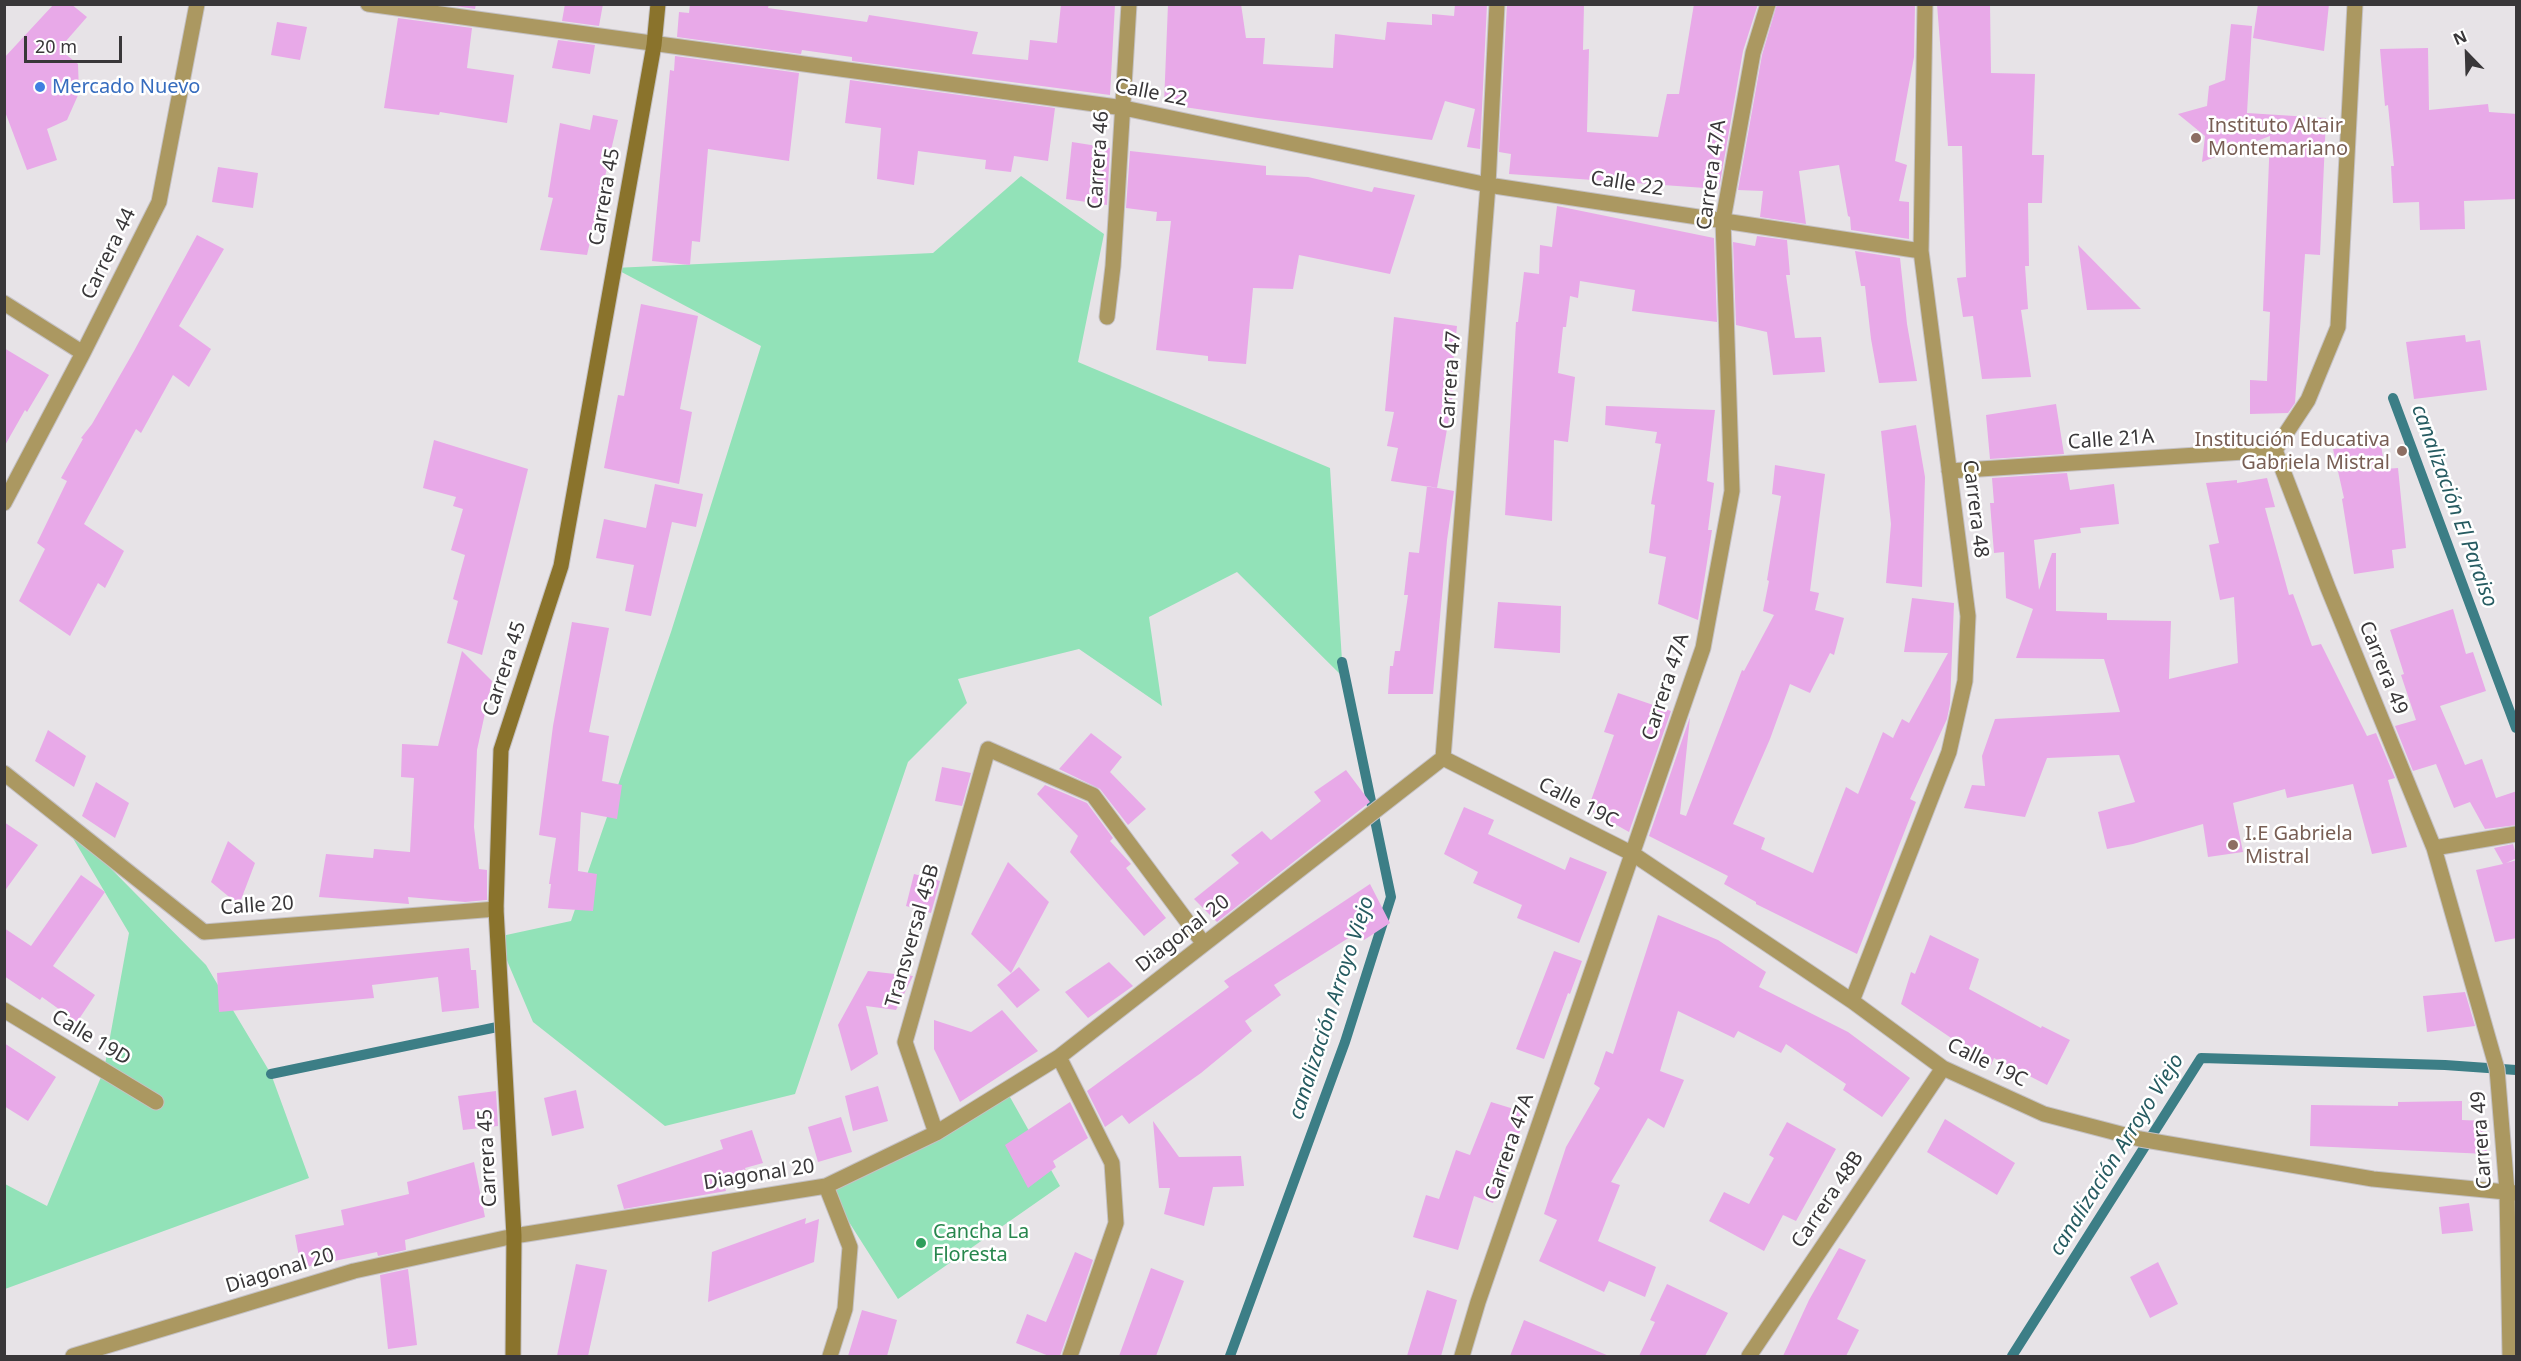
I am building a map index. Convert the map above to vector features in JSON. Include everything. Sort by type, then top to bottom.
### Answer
[{"type":"street","name":"Carrera 44","points":[[4,503],[159,202],[198,4]]},
{"type":"street","name":"Calle 22","points":[[368,4],[1124,108],[1488,184],[1921,250]]},
{"type":"street","name":"Carrera 45","points":[[513,1356],[514,1236],[496,909],[501,750],[561,566],[654,45],[658,4]]},
{"type":"street","name":"Carrera 46","points":[[1107,317],[1113,266],[1129,4]]},
{"type":"street","name":"Carrera 47","points":[[1443,758],[1488,184],[1497,4]]},
{"type":"street","name":"Carrera 47A","points":[[1462,1356],[1703,648],[1732,491],[1723,220],[1753,53],[1768,4]]},
{"type":"street","name":"Carrera 48","points":[[1852,1001],[1949,752],[1965,681],[1968,616],[1921,250],[1924,4]]},
{"type":"street","points":[[2275,450],[2308,400],[2338,327],[2355,4]]},
{"type":"street","points":[[4,303],[83,353]]},
{"type":"street","name":"Calle 21A","points":[[1949,471],[2275,450]]},
{"type":"street","name":"Carrera 49","points":[[2275,450],[2328,588],[2434,848],[2497,1069],[2512,1192],[2510,1356]]},
{"type":"street","name":"Transversal 45B","points":[[936,1133],[905,1042],[988,749],[1093,795],[1204,944]]},
{"type":"street","name":"Calle 19C","points":[[1443,758],[1633,854],[1852,1001],[1943,1068],[2044,1114],[2140,1139],[2373,1179],[2512,1192]]},
{"type":"street","name":"Diagonal 20","points":[[73,1356],[354,1270],[514,1236],[826,1186],[936,1133],[1059,1057],[1443,758]]},
{"type":"street","name":"Calle 20","points":[[4,773],[204,932],[496,909]]},
{"type":"street","points":[[2434,848],[2517,834]]},
{"type":"street","name":"Calle 19D","points":[[4,1010],[156,1102]]},
{"type":"street","points":[[1059,1057],[1112,1163],[1116,1223],[1070,1356]]},
{"type":"street","name":"Carrera 48B","points":[[1749,1356],[1943,1068]]},
{"type":"street","points":[[826,1186],[850,1247],[844,1309],[830,1356]]},
{"type":"green space","points":[[1021,176],[1104,234],[1078,362],[1330,468],[1343,677],[1237,572],[1149,617],[1162,706],[1079,649],[958,679],[967,703],[908,762],[795,1094],[665,1126],[533,1022],[497,937],[571,921],[671,632],[761,346],[614,268],[933,253]]},
{"type":"green space","points":[[61,818],[206,965],[271,1074],[309,1178],[5,1289],[5,1184],[47,1206],[104,1070],[129,933]]},
{"type":"green space","name":"Cancha La Floresta","points":[[1006,1090],[1060,1186],[898,1299],[826,1186]]},
{"type":"building","name":"Mercado Nuevo","points":[[54,4],[71,4],[87,17],[59,49],[78,64],[79,93],[67,120],[47,129],[57,160],[27,170],[4,109],[4,58]]},
{"type":"building","points":[[443,4],[476,4],[475,9]]},
{"type":"building","points":[[565,4],[603,4],[599,26],[562,21]]},
{"type":"building","points":[[690,4],[769,4],[768,8],[867,22],[869,15],[978,32],[972,54],[1028,60],[1030,40],[1057,43],[1061,4],[1115,4],[1110,95],[852,61],[852,57],[802,50],[801,54],[677,37],[679,12],[689,13]]},
{"type":"building","points":[[1168,4],[1241,4],[1246,38],[1265,38],[1263,64],[1333,68],[1335,34],[1385,40],[1387,22],[1432,25],[1432,14],[1454,16],[1455,4],[1487,4],[1480,149],[1467,147],[1475,109],[1445,101],[1432,140],[1164,104]]},
{"type":"building","points":[[1507,4],[1584,4],[1583,50],[1589,49],[1587,132],[1658,137],[1667,94],[1679,94],[1694,4],[1758,4],[1743,51],[1719,189],[1509,174],[1511,154],[1499,152]]},
{"type":"building","points":[[1777,4],[1915,4],[1914,57],[1895,161],[1907,165],[1899,201],[1909,202],[1909,239],[1851,230],[1839,165],[1799,171],[1806,224],[1760,217],[1763,191],[1738,190],[1762,55]]},
{"type":"building","points":[[1937,4],[1990,4],[1991,73],[2035,74],[2032,155],[2044,155],[2042,203],[2028,203],[2029,266],[2025,266],[2028,309],[2021,310],[2031,377],[1982,379],[1973,316],[1963,317],[1957,278],[1966,277],[1962,146],[1948,146]]},
{"type":"building","points":[[2258,4],[2329,4],[2324,51],[2253,38]]},
{"type":"building","points":[[398,18],[472,28],[467,68],[514,75],[507,123],[440,112],[439,115],[384,108]]},
{"type":"building","points":[[277,22],[307,27],[300,60],[271,55]]},
{"type":"building","points":[[2231,24],[2252,26],[2247,113],[2326,118],[2320,255],[2305,254],[2295,403],[2288,413],[2250,414],[2250,380],[2267,381],[2270,312],[2263,311],[2270,136],[2202,162],[2205,136],[2178,114],[2207,106],[2209,86],[2225,80]]},
{"type":"building","points":[[558,40],[595,45],[590,74],[552,68]]},
{"type":"building","points":[[2428,48],[2429,110],[2488,104],[2489,112],[2517,114],[2517,199],[2464,201],[2465,229],[2420,230],[2419,202],[2393,203],[2391,166],[2394,166],[2388,105],[2385,106],[2380,49]]},
{"type":"building","points":[[675,56],[799,73],[789,161],[708,149],[700,242],[692,241],[690,265],[652,261],[670,70],[674,71]]},
{"type":"building","points":[[850,80],[1055,108],[1048,161],[1014,156],[1011,172],[985,169],[986,160],[918,151],[914,185],[877,179],[881,128],[845,123]]},
{"type":"building","points":[[593,115],[618,120],[587,255],[540,250],[553,198],[548,197],[560,123],[590,130]]},
{"type":"building","points":[[1072,142],[1110,148],[1107,205],[1066,199]]},
{"type":"building","points":[[1130,151],[1266,166],[1266,175],[1308,177],[1372,192],[1374,187],[1415,195],[1390,274],[1299,255],[1293,289],[1253,288],[1246,364],[1208,361],[1208,356],[1156,350],[1171,221],[1156,221],[1157,212],[1126,208]]},
{"type":"building","points":[[218,167],[258,173],[253,208],[212,202]]},
{"type":"building","points":[[1557,206],[1714,238],[1717,322],[1632,311],[1635,290],[1580,281],[1578,298],[1570,296],[1566,327],[1563,327],[1558,373],[1575,377],[1568,442],[1554,440],[1552,521],[1505,515],[1516,322],[1518,322],[1524,272],[1539,274],[1540,245],[1552,247]]},
{"type":"building","points":[[197,235],[224,249],[179,326],[211,349],[189,387],[173,375],[141,433],[136,429],[84,524],[124,551],[105,588],[98,583],[70,636],[19,601],[45,549],[37,543],[67,481],[61,478],[83,439],[81,438],[92,424],[134,351]]},
{"type":"building","points":[[1757,236],[1787,240],[1790,275],[1786,275],[1795,338],[1821,337],[1825,372],[1773,375],[1767,332],[1736,325],[1733,242],[1755,246]]},
{"type":"building","points":[[2078,245],[2141,309],[2087,310]]},
{"type":"building","points":[[1855,251],[1900,258],[1907,324],[1917,381],[1879,383],[1865,286],[1861,286]]},
{"type":"building","points":[[641,304],[698,316],[680,409],[692,412],[679,484],[604,468],[618,395],[624,396]]},
{"type":"building","points":[[1394,317],[1457,326],[1451,382],[1455,382],[1437,488],[1391,481],[1398,448],[1387,446],[1394,412],[1385,411]]},
{"type":"building","points":[[2465,335],[2466,342],[2480,340],[2487,390],[2414,399],[2406,342]]},
{"type":"building","points":[[4,348],[49,375],[27,412],[25,410],[4,447]]},
{"type":"building","points":[[2056,404],[2064,454],[1990,459],[1986,415]]},
{"type":"building","points":[[1606,406],[1715,410],[1707,481],[1714,483],[1708,530],[1712,530],[1698,620],[1658,604],[1666,557],[1649,553],[1655,505],[1651,504],[1661,444],[1655,443],[1657,432],[1605,425]]},
{"type":"building","points":[[1916,425],[1925,477],[1922,587],[1886,583],[1891,524],[1881,431]]},
{"type":"building","points":[[434,440],[528,469],[482,655],[447,643],[458,601],[453,599],[465,555],[451,550],[463,509],[453,506],[456,497],[423,488]]},
{"type":"building","points":[[2381,445],[2385,469],[2398,468],[2406,548],[2392,550],[2394,568],[2354,574],[2342,499],[2344,498],[2333,449]]},
{"type":"building","points":[[1775,465],[1825,474],[1810,591],[1819,593],[1815,610],[1844,618],[1834,655],[1830,653],[1810,693],[1790,684],[1770,739],[1733,824],[1765,838],[1761,849],[1813,873],[1846,787],[1858,794],[1883,732],[1893,738],[1902,719],[1909,723],[1948,653],[1904,652],[1912,598],[1954,603],[1950,704],[1947,719],[1910,799],[1916,802],[1857,954],[1756,904],[1724,884],[1728,876],[1649,836],[1690,717],[1680,814],[1686,816],[1742,670],[1744,671],[1774,615],[1763,611],[1781,496],[1772,494]]},
{"type":"building","points":[[2067,473],[2070,490],[2114,484],[2119,524],[2080,528],[2081,533],[2034,540],[2039,590],[2052,553],[2056,553],[2056,611],[2107,613],[2107,620],[2171,621],[2169,679],[2238,663],[2234,597],[2220,600],[2209,545],[2219,543],[2206,483],[2237,480],[2237,483],[2267,478],[2275,507],[2265,508],[2289,595],[2293,594],[2312,646],[2321,644],[2367,736],[2376,733],[2395,778],[2388,780],[2407,847],[2372,854],[2353,784],[2287,798],[2285,789],[2233,803],[2243,852],[2208,857],[2203,824],[2107,849],[2098,812],[2135,802],[2119,755],[2047,758],[2025,817],[1964,808],[1972,785],[1985,786],[1982,756],[1995,719],[2120,712],[2104,659],[2016,658],[2033,609],[2006,598],[2004,552],[1994,553],[1990,503],[1994,503],[1992,478]]},
{"type":"building","points":[[655,484],[703,494],[696,527],[672,522],[651,616],[625,611],[634,565],[596,558],[604,519],[646,528]]},
{"type":"building","points":[[1427,486],[1454,491],[1447,540],[1433,694],[1388,694],[1390,666],[1393,666],[1395,651],[1400,651],[1408,595],[1404,595],[1409,552],[1419,553]]},
{"type":"building","points":[[1498,602],[1561,606],[1560,653],[1494,648]]},
{"type":"building","points":[[2453,609],[2466,654],[2473,652],[2486,691],[2440,706],[2465,765],[2482,759],[2496,798],[2517,791],[2517,825],[2485,829],[2470,802],[2454,808],[2436,764],[2413,771],[2395,726],[2416,720],[2401,675],[2404,674],[2390,630]]},
{"type":"building","points":[[572,622],[609,628],[589,732],[609,736],[602,781],[622,785],[617,819],[581,812],[578,871],[597,874],[593,911],[548,908],[556,838],[539,835],[553,726]]},
{"type":"building","points":[[462,651],[492,681],[477,750],[474,827],[479,869],[487,870],[487,900],[465,902],[408,897],[409,904],[319,897],[326,854],[373,858],[374,849],[410,852],[414,778],[401,777],[402,744],[438,746]]},
{"type":"building","points":[[1618,693],[1671,711],[1629,832],[1588,809],[1614,735],[1604,732]]},
{"type":"building","points":[[48,730],[86,756],[74,787],[35,761]]},
{"type":"building","points":[[1091,733],[1122,757],[1110,772],[1146,809],[1128,825],[1100,789],[1059,769]]},
{"type":"building","points":[[942,767],[971,773],[962,806],[935,801]]},
{"type":"building","points":[[1346,770],[1370,802],[1217,922],[1194,899],[1239,863],[1231,855],[1262,831],[1271,840],[1321,801],[1314,792]]},
{"type":"building","points":[[96,782],[129,803],[115,838],[82,816]]},
{"type":"building","points":[[1045,785],[1087,803],[1113,838],[1110,841],[1131,864],[1126,868],[1166,918],[1144,936],[1070,852],[1078,836],[1037,794]]},
{"type":"building","points":[[1464,807],[1494,820],[1488,834],[1565,870],[1570,857],[1607,872],[1579,943],[1517,918],[1522,905],[1473,883],[1478,872],[1444,854]]},
{"type":"building","points":[[4,822],[38,845],[4,892]]},
{"type":"building","points":[[228,841],[255,863],[239,905],[211,882]]},
{"type":"building","points":[[2513,844],[2517,858],[2506,863],[2517,860],[2517,938],[2495,942],[2476,870],[2503,864],[2494,848]]},
{"type":"building","points":[[1008,862],[1049,902],[1011,973],[971,934]]},
{"type":"building","points":[[914,874],[940,881],[931,913],[906,906]]},
{"type":"building","points":[[81,875],[105,892],[53,966],[95,995],[77,1022],[42,997],[40,1000],[4,976],[4,928],[31,946]]},
{"type":"building","points":[[1370,884],[1390,923],[1364,940],[1358,932],[1274,985],[1281,995],[1245,1021],[1252,1031],[1201,1073],[1129,1124],[1122,1115],[1105,1127],[1087,1091],[1229,987],[1224,981]]},
{"type":"building","points":[[1658,915],[1718,940],[1766,972],[1759,987],[1848,1032],[1910,1078],[1882,1117],[1843,1090],[1846,1084],[1786,1044],[1781,1053],[1738,1031],[1734,1038],[1678,1011],[1660,1071],[1684,1080],[1664,1128],[1648,1118],[1611,1182],[1620,1185],[1598,1241],[1656,1267],[1645,1297],[1609,1281],[1604,1292],[1539,1261],[1557,1220],[1544,1214],[1566,1147],[1600,1088],[1594,1084],[1606,1051],[1613,1054]]},
{"type":"building","points":[[1930,935],[1979,959],[1969,989],[2041,1028],[2042,1026],[2070,1040],[2047,1085],[1994,1058],[1991,1065],[1901,1004],[1911,972],[1915,974]]},
{"type":"building","points":[[469,948],[471,970],[476,970],[479,1008],[442,1012],[438,977],[372,985],[374,998],[219,1012],[217,973]]},
{"type":"building","points":[[1554,951],[1582,961],[1544,1059],[1516,1049]]},
{"type":"building","points":[[1109,962],[1133,986],[1088,1018],[1065,992]]},
{"type":"building","points":[[1019,967],[1040,990],[1017,1008],[997,985]]},
{"type":"building","points":[[868,971],[913,976],[896,1010],[866,1006],[878,1054],[851,1071],[838,1025]]},
{"type":"building","points":[[2465,992],[2475,1026],[2427,1032],[2423,996]]},
{"type":"building","points":[[1002,1010],[1038,1051],[960,1102],[934,1049],[934,1020],[971,1032]]},
{"type":"building","points":[[4,1043],[56,1077],[28,1121],[4,1106]]},
{"type":"building","points":[[878,1086],[888,1121],[853,1131],[845,1096]]},
{"type":"building","points":[[576,1090],[584,1128],[552,1136],[544,1098]]},
{"type":"building","points":[[496,1091],[498,1126],[463,1130],[458,1096]]},
{"type":"building","points":[[2462,1101],[2462,1120],[2485,1121],[2487,1154],[2310,1146],[2311,1105],[2398,1106],[2398,1102]]},
{"type":"building","points":[[1070,1102],[1088,1138],[1053,1161],[1056,1167],[1028,1188],[1005,1145]]},
{"type":"building","points":[[1491,1102],[1527,1113],[1493,1203],[1474,1196],[1458,1250],[1413,1237],[1426,1195],[1439,1199],[1456,1150],[1470,1155]]},
{"type":"building","points":[[841,1117],[852,1152],[818,1162],[808,1127]]},
{"type":"building","points":[[1945,1119],[2015,1163],[1997,1195],[1927,1152]]},
{"type":"building","points":[[1153,1121],[1179,1157],[1241,1156],[1244,1186],[1213,1187],[1204,1226],[1164,1214],[1170,1188],[1159,1188]]},
{"type":"building","points":[[1787,1122],[1836,1149],[1796,1221],[1783,1215],[1764,1251],[1709,1221],[1724,1192],[1749,1204],[1774,1158],[1769,1155]]},
{"type":"building","points":[[752,1130],[763,1163],[745,1168],[747,1174],[723,1182],[726,1191],[624,1209],[617,1185],[723,1149],[720,1140]]},
{"type":"building","points":[[474,1162],[485,1217],[405,1240],[406,1250],[378,1256],[377,1252],[301,1268],[295,1235],[344,1225],[341,1210],[409,1194],[407,1182]]},
{"type":"building","points":[[2469,1203],[2473,1231],[2442,1234],[2439,1207]]},
{"type":"building","points":[[806,1218],[805,1224],[819,1219],[814,1262],[708,1302],[712,1252]]},
{"type":"building","points":[[1839,1248],[1866,1260],[1837,1319],[1859,1330],[1846,1356],[1783,1356],[1809,1300]]},
{"type":"building","points":[[1075,1252],[1093,1260],[1060,1356],[1049,1356],[1016,1343],[1027,1314],[1046,1322]]},
{"type":"building","points":[[2158,1262],[2178,1304],[2150,1318],[2130,1277]]},
{"type":"building","points":[[576,1264],[607,1270],[588,1356],[557,1356]]},
{"type":"building","points":[[1151,1268],[1184,1281],[1156,1356],[1119,1356]]},
{"type":"building","points":[[408,1269],[417,1345],[388,1349],[380,1275]]},
{"type":"building","points":[[1667,1284],[1728,1313],[1705,1356],[1639,1356],[1655,1322],[1650,1320]]},
{"type":"building","points":[[1427,1290],[1457,1300],[1441,1356],[1407,1356]]},
{"type":"building","points":[[862,1310],[897,1320],[887,1356],[848,1356]]},
{"type":"building","points":[[1524,1320],[1609,1356],[1510,1356]]},
{"type":"waterway","name":"canalización El Paraiso","points":[[2393,398],[2516,728]]},
{"type":"waterway","name":"canalización Arroyo Viejo","points":[[1230,1356],[1345,1042],[1391,897],[1342,662]]},
{"type":"waterway","points":[[271,1074],[502,1026]]},
{"type":"waterway","name":"canalización Arroyo Viejo","points":[[2012,1356],[2201,1058],[2445,1065],[2516,1070]]},
{"type":"place","name":"Mercado Nuevo","points":[[40,87]]},
{"type":"place","name":"Instituto Altair Montemariano","points":[[2196,138]]},
{"type":"place","name":"Institución Educativa Gabriela Mistral","points":[[2402,451]]},
{"type":"place","name":"I.E Gabriela Mistral","points":[[2233,845]]},
{"type":"place","name":"Cancha La Floresta","points":[[921,1243]]}]
